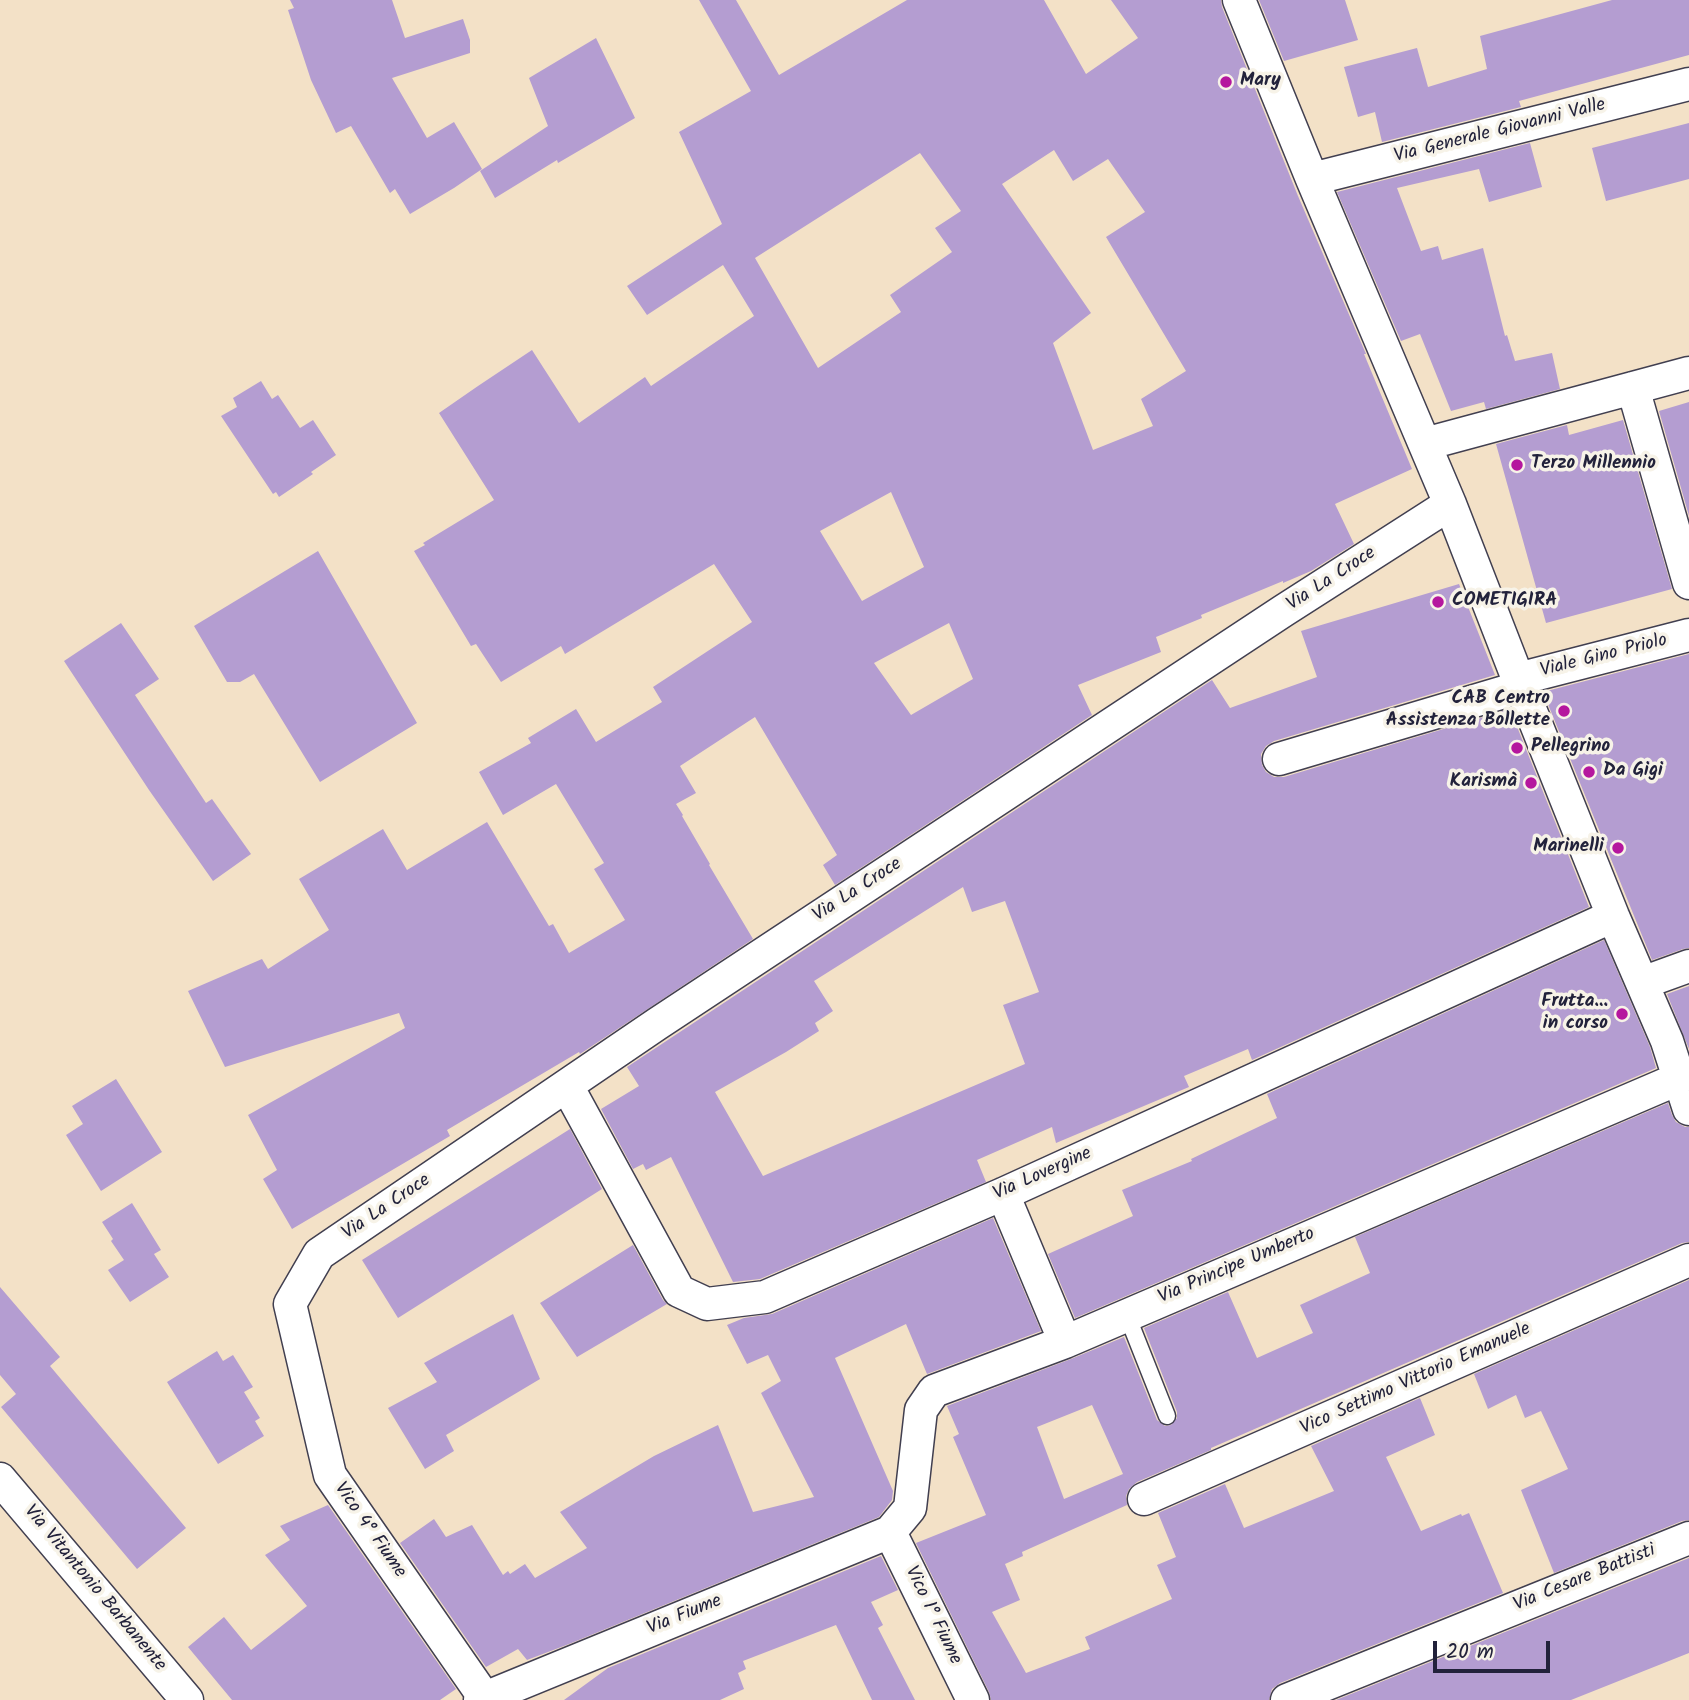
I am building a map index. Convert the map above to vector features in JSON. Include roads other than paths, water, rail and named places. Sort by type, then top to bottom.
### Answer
[{"type":"street","points":[[1239,0],[1450,504],[1613,916],[1642,982],[1678,1037],[1678,1079],[1689,1109]]},
{"type":"street","name":"Via Generale Giovanni Valle","points":[[1312,179],[1689,84]]},
{"type":"street","points":[[1425,444],[1689,373]]},
{"type":"street","points":[[1633,388],[1689,583]]},
{"type":"street","name":"Via La Croce","points":[[290,1304],[319,1254],[680,1009],[1450,504]]},
{"type":"street","name":"Viale Gino Priolo","points":[[1279,759],[1520,683],[1689,635]]},
{"type":"street","name":"Via Lovergine","points":[[567,1086],[679,1291],[707,1304],[765,1297],[1003,1194],[1613,916]]},
{"type":"street","points":[[1642,982],[1689,966]]},
{"type":"street","name":"Via Principe Umberto","points":[[890,1532],[910,1508],[921,1410],[934,1391],[1065,1342],[1678,1079]]},
{"type":"street","points":[[1003,1194],[1065,1342]]},
{"type":"street","name":"Vico Settimo Vittorio Emanuele","points":[[1144,1499],[1689,1260]]},
{"type":"street","name":"Vico 4° Fiume","points":[[290,1304],[330,1475],[482,1698]]},
{"type":"street","name":"Via Vitantonio Barbanente","points":[[0,1479],[187,1700]]},
{"type":"street","name":"Via Fiume","points":[[482,1698],[890,1532]]},
{"type":"street","name":"Vico 1° Fiume","points":[[890,1532],[973,1700]]},
{"type":"street","name":"Via Cesare Battisti","points":[[1287,1700],[1689,1538]]},
{"type":"lane","points":[[1127,1315],[1167,1416]]},
{"type":"place","name":"Mary","points":[[1226,82]]},
{"type":"place","name":"Terzo Millennio","points":[[1517,465]]},
{"type":"place","name":"COMETIGIRA","points":[[1438,602]]},
{"type":"place","name":"CAB Centro Assistenza Bollette","points":[[1564,711]]},
{"type":"place","name":"Pellegrino","points":[[1517,748]]},
{"type":"place","name":"Da Gigi","points":[[1589,772]]},
{"type":"place","name":"Karismà","points":[[1531,783]]},
{"type":"place","name":"Marinelli","points":[[1618,848]]},
{"type":"place","name":"Frutta... in corso","points":[[1622,1014]]}]
